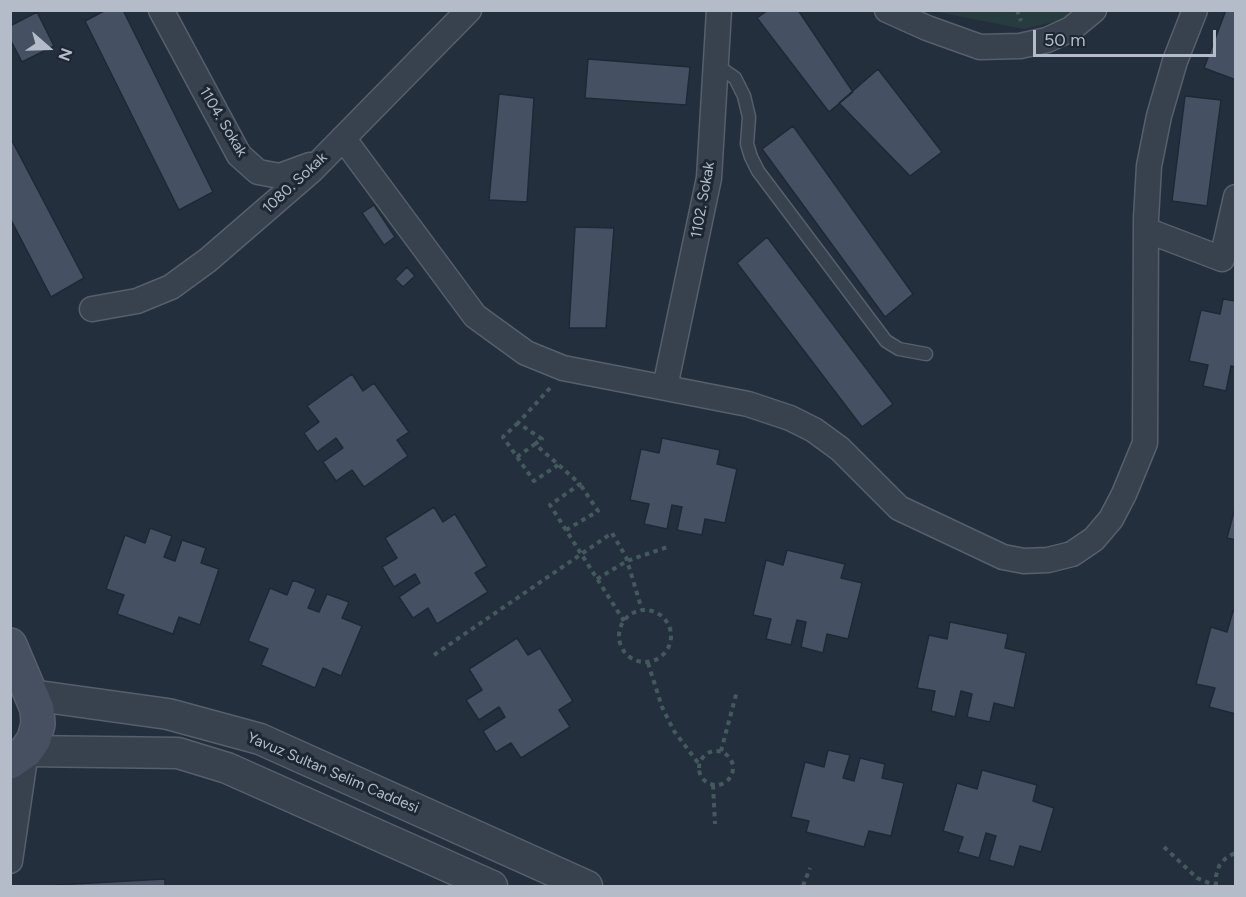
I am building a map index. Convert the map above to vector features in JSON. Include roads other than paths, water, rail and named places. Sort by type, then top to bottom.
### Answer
[{"type":"main road","points":[[10,645],[21,686],[37,709],[38,724],[34,739],[18,756]]},
{"type":"street","name":"1104. Sokak","points":[[161,10],[239,155],[258,172],[280,176],[320,161]]},
{"type":"street","name":"1080. Sokak","points":[[92,309],[137,301],[171,287],[208,260],[269,209],[320,161],[469,10]]},
{"type":"street","name":"1102. Sokak","points":[[665,387],[709,178],[719,10]]},
{"type":"street","points":[[887,11],[980,47],[1020,46],[1047,40],[1071,29],[1094,10]]},
{"type":"street","points":[[343,138],[475,316],[525,352],[563,368],[748,404],[790,418],[814,429],[840,449],[899,508],[1003,557],[1024,561],[1048,560],[1072,554],[1094,539],[1111,519],[1124,494],[1144,443],[1146,230],[1149,166],[1159,116],[1175,62],[1195,10]]},
{"type":"street","points":[[1146,230],[1229,261],[1236,197]]},
{"type":"street","name":"Yavuz Sultan Selim Caddesi","points":[[21,686],[168,714],[260,739],[587,886]]},
{"type":"street","points":[[10,861],[18,756],[178,753],[228,768],[492,886]]},
{"type":"lane","points":[[716,65],[735,78],[744,96],[748,117],[747,144],[758,171],[886,341],[899,349],[926,354]]}]
